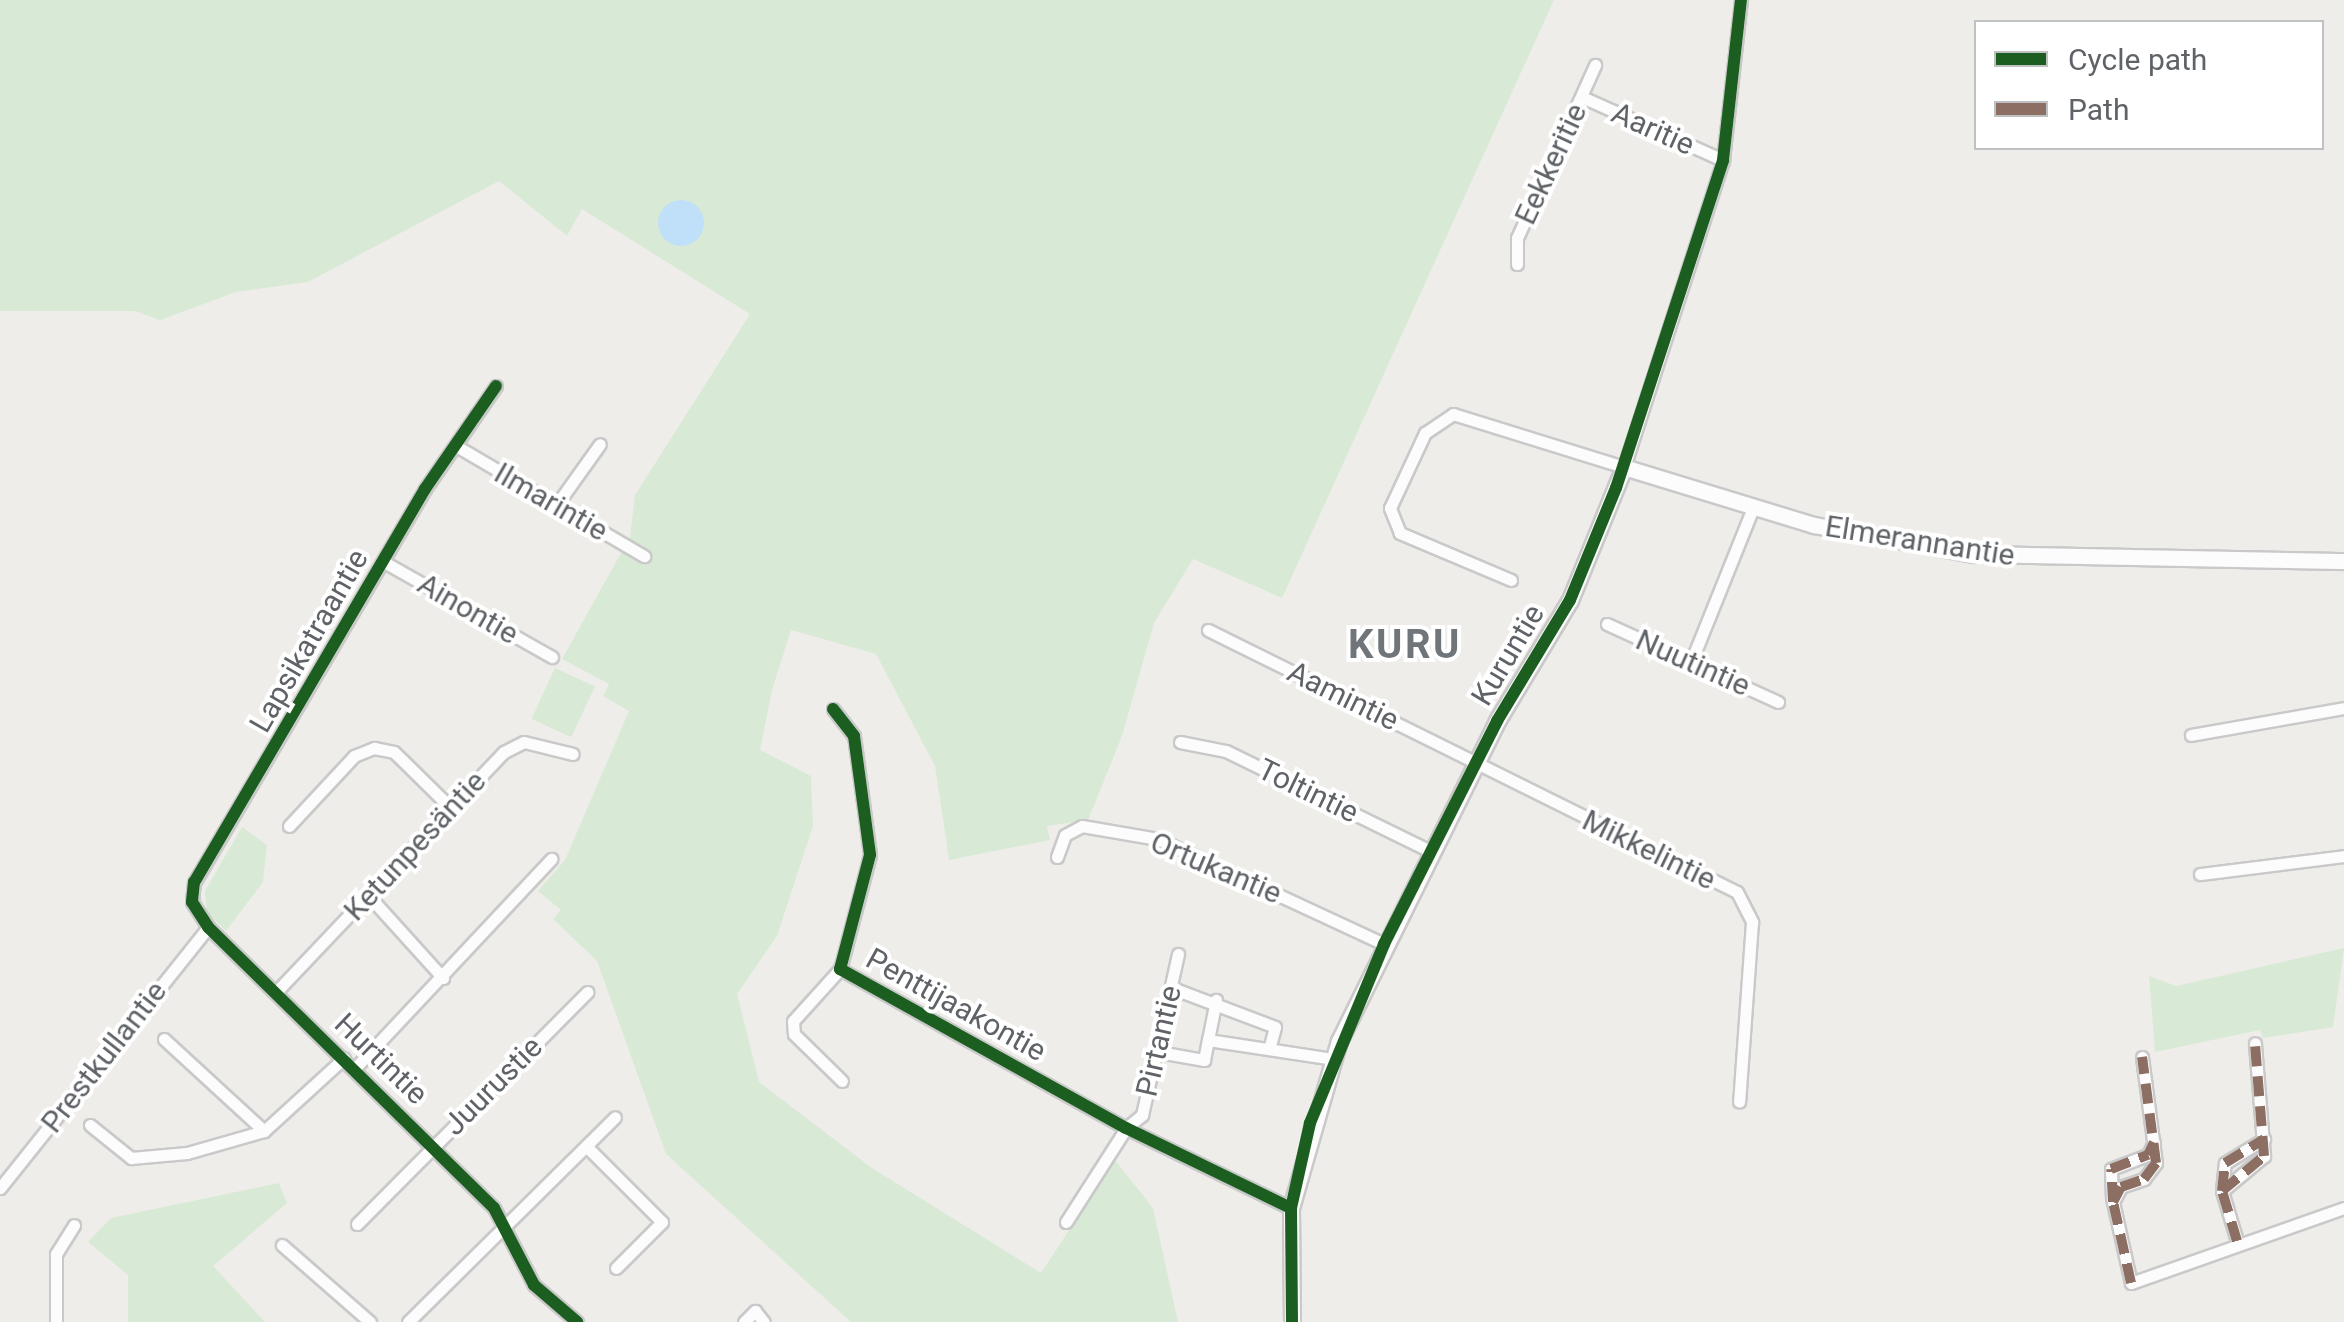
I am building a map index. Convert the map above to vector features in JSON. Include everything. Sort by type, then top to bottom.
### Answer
[{"type":"street","name":"Kuruntie","points":[[1292,1322],[1291,1208],[1332,1059],[1384,944],[1476,764],[1570,600],[1624,467],[1723,160],[1741,0]]},
{"type":"street","name":"Eekkeritie","points":[[1517,264],[1517,238],[1595,65]]},
{"type":"street","name":"Aaritie","points":[[1582,97],[1723,160]]},
{"type":"street","name":"Lapsikatraantie","points":[[208,927],[192,902],[194,882],[426,488],[458,447],[496,386]]},
{"type":"street","points":[[1511,580],[1400,533],[1392,520],[1390,508],[1425,434],[1453,414],[1624,467]]},
{"type":"street","points":[[555,507],[600,444]]},
{"type":"street","name":"Ilmarintie","points":[[458,447],[644,556]]},
{"type":"street","name":"Elmerannantie","points":[[1624,467],[1753,508],[1973,554],[2344,561]]},
{"type":"street","points":[[1691,662],[1753,508]]},
{"type":"street","name":"Ainontie","points":[[384,562],[552,657]]},
{"type":"street","name":"Nuutintie","points":[[1607,624],[1778,702]]},
{"type":"street","name":"Aamintie","points":[[1208,630],[1476,764]]},
{"type":"street","points":[[2192,736],[2344,708]]},
{"type":"street","name":"Penttijaakontie","points":[[833,709],[854,736],[870,855],[840,969],[1126,1128],[1291,1208]]},
{"type":"street","name":"Ketunpesäntie","points":[[276,992],[504,752],[524,742],[573,754]]},
{"type":"street","name":"Toltintie","points":[[1180,742],[1226,751],[1432,852]]},
{"type":"street","points":[[289,826],[354,756],[374,748],[394,752],[449,806]]},
{"type":"street","name":"Mikkelintie","points":[[1476,764],[1746,900],[1752,922],[1739,1102]]},
{"type":"street","name":"Ortukantie","points":[[1057,857],[1065,835],[1082,826],[1158,839],[1384,944]]},
{"type":"street","points":[[2200,874],[2344,856]]},
{"type":"street","points":[[355,1068],[552,859]]},
{"type":"street","points":[[368,896],[443,978]]},
{"type":"street","name":"Hurtintie","points":[[208,927],[433,1145],[506,1226],[534,1285],[577,1322]]},
{"type":"street","name":"Prestkullantie","points":[[2,1184],[208,927]]},
{"type":"street","name":"Pirtantie","points":[[1066,1222],[1126,1128],[1142,1115],[1178,954]]},
{"type":"street","points":[[840,969],[794,1021],[794,1034],[842,1080]]},
{"type":"street","points":[[1172,988],[1216,1000],[1275,1026],[1270,1046]]},
{"type":"street","name":"Juurustie","points":[[356,1224],[586,992]]},
{"type":"street","points":[[1159,1052],[1204,1060],[1216,1000]]},
{"type":"street","points":[[164,1039],[264,1131]]},
{"type":"street","points":[[1208,1040],[1270,1046],[1332,1059]]},
{"type":"street","points":[[2222,1191],[2260,1162],[2264,1139],[2255,1043]]},
{"type":"street","points":[[2113,1202],[2121,1187],[2152,1173],[2154,1142],[2142,1057]]},
{"type":"street","points":[[90,1125],[130,1158],[187,1153],[264,1131],[344,1058]]},
{"type":"street","points":[[408,1322],[615,1118]]},
{"type":"street","points":[[2237,1241],[2222,1191],[2225,1163],[2264,1139]]},
{"type":"street","points":[[2154,1142],[2148,1155],[2111,1169],[2113,1202],[2132,1283],[2237,1241],[2344,1208]]},
{"type":"street","points":[[586,1146],[662,1222],[616,1268]]},
{"type":"street","points":[[56,1322],[56,1254],[74,1224]]},
{"type":"street","points":[[282,1244],[370,1322]]},
{"type":"street","points":[[744,1322],[755,1311],[764,1322]]},
{"type":"green space","points":[[0,0],[1554,0],[1282,598],[1193,559],[1154,623],[1122,736],[1088,820],[1047,826],[1050,840],[949,860],[935,766],[876,654],[791,630],[772,690],[760,750],[811,776],[813,826],[777,936],[737,994],[759,1082],[872,1168],[1041,1273],[1115,1160],[1153,1208],[1178,1322],[851,1322],[666,1154],[597,961],[553,919],[561,910],[538,891],[565,860],[629,711],[603,696],[609,684],[562,659],[630,537],[635,495],[750,314],[582,209],[567,236],[499,181],[308,282],[236,292],[160,320],[135,311],[0,311]]},
{"type":"green space","points":[[555,668],[595,687],[571,737],[531,719]]},
{"type":"green space","points":[[242,827],[267,845],[263,882],[226,931],[207,913],[205,891]]},
{"type":"green space","points":[[2344,948],[2333,1027],[2263,1038],[2260,1030],[2155,1052],[2149,976],[2176,986]]},
{"type":"green space","points":[[279,1183],[287,1203],[213,1266],[265,1322],[128,1322],[128,1275],[88,1242],[111,1218]]},
{"type":"water","points":[[681,200],[697,207],[704,223],[697,239],[681,246],[665,239],[658,223],[665,207]]},
{"type":"marked path","points":[[2237,1241],[2222,1191],[2264,1156],[2255,1043]]},
{"type":"marked path","points":[[2131,1283],[2113,1202],[2121,1187],[2144,1179],[2156,1163],[2142,1057]]},
{"type":"marked path","points":[[2222,1191],[2225,1163],[2264,1139]]},
{"type":"marked path","points":[[2113,1202],[2111,1169],[2148,1155],[2154,1142]]},
{"type":"cycle path","points":[[1292,1322],[1291,1208],[1310,1123],[1384,944],[1497,721],[1570,600],[1616,488],[1723,160],[1741,0]]},
{"type":"cycle path","points":[[496,386],[425,489],[194,882],[192,902],[208,927],[494,1208],[534,1285],[577,1322]]},
{"type":"cycle path","points":[[833,709],[854,736],[870,855],[840,969],[1126,1128],[1291,1208]]},
{"type":"district","name":"KURU","points":[[1405,645]]}]
